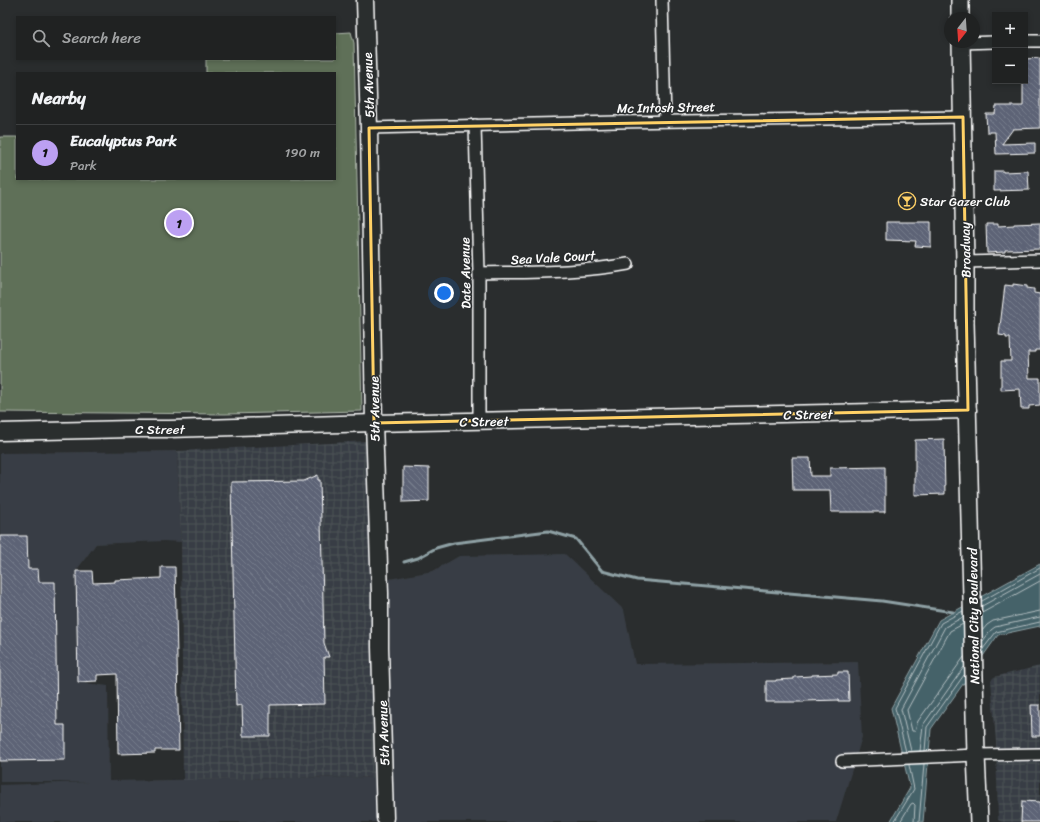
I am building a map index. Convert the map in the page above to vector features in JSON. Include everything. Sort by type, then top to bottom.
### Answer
[{"type":"main road","name":"5th Avenue","points":[[365,0],[369,128],[374,423],[380,593],[380,648],[385,818]]},
{"type":"main road","points":[[960,0],[960,12]]},
{"type":"main road","name":"Broadway","points":[[961,48],[965,322],[968,410]]},
{"type":"main road","name":"C Street","points":[[0,432],[968,410]]},
{"type":"main road","name":"National City Boulevard","points":[[968,410],[976,755],[979,822]]},
{"type":"street","points":[[662,0],[665,121]]},
{"type":"street","points":[[1028,42],[1040,41]]},
{"type":"street","points":[[980,42],[992,42]]},
{"type":"street","name":"Mc Intosh Street","points":[[369,128],[665,121],[962,117]]},
{"type":"street","name":"Date Avenue","points":[[475,125],[479,273],[479,421]]},
{"type":"street","points":[[965,262],[1040,260]]},
{"type":"street","name":"Sea Vale Court","points":[[479,273],[561,271],[606,268],[628,264]]},
{"type":"street","points":[[842,761],[898,760],[976,755],[1040,754]]},
{"type":"highlighted area","points":[[963,117],[968,410],[374,423],[369,128]]},
{"type":"shaded area","points":[[368,441],[374,778],[183,780],[181,542],[177,451]]},
{"type":"shaded area","points":[[177,451],[181,542],[164,541],[96,544],[76,571],[79,682],[108,686],[109,781],[355,777],[374,778],[381,822],[0,822],[0,785],[88,782],[0,782],[0,453]]},
{"type":"shaded area","points":[[565,554],[624,610],[635,664],[858,662],[862,737],[836,822],[392,822],[389,579],[433,571],[459,556]]},
{"type":"shaded area","points":[[1040,666],[1040,822],[1002,822],[998,820],[996,742],[991,680],[994,677]]},
{"type":"green space","points":[[351,32],[354,43],[362,411],[225,414],[0,412],[0,137],[16,137],[16,180],[336,180],[336,72],[206,72],[206,60],[336,60],[336,33]]},
{"type":"water","points":[[1040,564],[1040,626],[998,635],[931,729],[923,822],[890,822],[910,788],[891,708],[939,620]]},
{"type":"building","points":[[1040,58],[1040,128],[1013,129],[1002,144],[1035,143],[1035,153],[996,154],[995,132],[987,132],[986,114],[995,114],[996,106],[1023,106],[1023,84],[1028,84],[1028,59]]},
{"type":"building","points":[[994,171],[1028,171],[1029,190],[994,191]]},
{"type":"building","points":[[886,222],[931,222],[931,247],[915,246],[916,241],[886,240]]},
{"type":"building","points":[[1040,223],[1040,249],[1005,250],[1005,252],[987,253],[986,224],[998,224],[998,226]]},
{"type":"building","points":[[1013,284],[1027,286],[1027,288],[1034,289],[1034,293],[1040,294],[1040,350],[1028,352],[1029,378],[1040,378],[1040,405],[1029,406],[1029,409],[1021,409],[1020,389],[1001,390],[1001,361],[1011,361],[1010,338],[999,335],[1005,285],[1013,286]]},
{"type":"building","points":[[944,439],[945,494],[915,495],[915,440]]},
{"type":"building","points":[[792,458],[810,458],[811,476],[830,476],[830,468],[885,467],[885,512],[831,512],[830,490],[793,490]]},
{"type":"building","points":[[403,467],[429,468],[429,501],[403,502]]},
{"type":"building","points":[[318,475],[318,480],[320,480],[324,643],[329,657],[324,657],[325,704],[270,705],[270,736],[243,736],[242,705],[236,706],[231,482],[304,481]]},
{"type":"building","points":[[0,536],[27,536],[28,569],[38,569],[39,582],[55,582],[57,725],[65,725],[65,760],[0,761]]},
{"type":"building","points":[[161,567],[175,567],[179,750],[155,750],[155,753],[118,754],[117,674],[97,675],[97,681],[78,682],[76,571],[92,571],[93,583],[115,582],[115,580],[161,578]]},
{"type":"building","points":[[838,672],[848,672],[849,701],[766,702],[766,681],[794,679],[794,677],[812,675],[838,674]]},
{"type":"building","points":[[1031,705],[1040,705],[1040,736],[1032,736]]},
{"type":"building","points":[[1022,801],[1040,802],[1040,822],[1021,822]]},
{"type":"waterway","points":[[404,562],[418,558],[436,548],[454,543],[548,531],[576,539],[602,571],[637,580],[882,601],[953,612]]},
{"type":"place","name":"Star Gazer Club","points":[[907,201]]},
{"type":"place","name":"Eucalyptus Park","points":[[179,223]]}]
